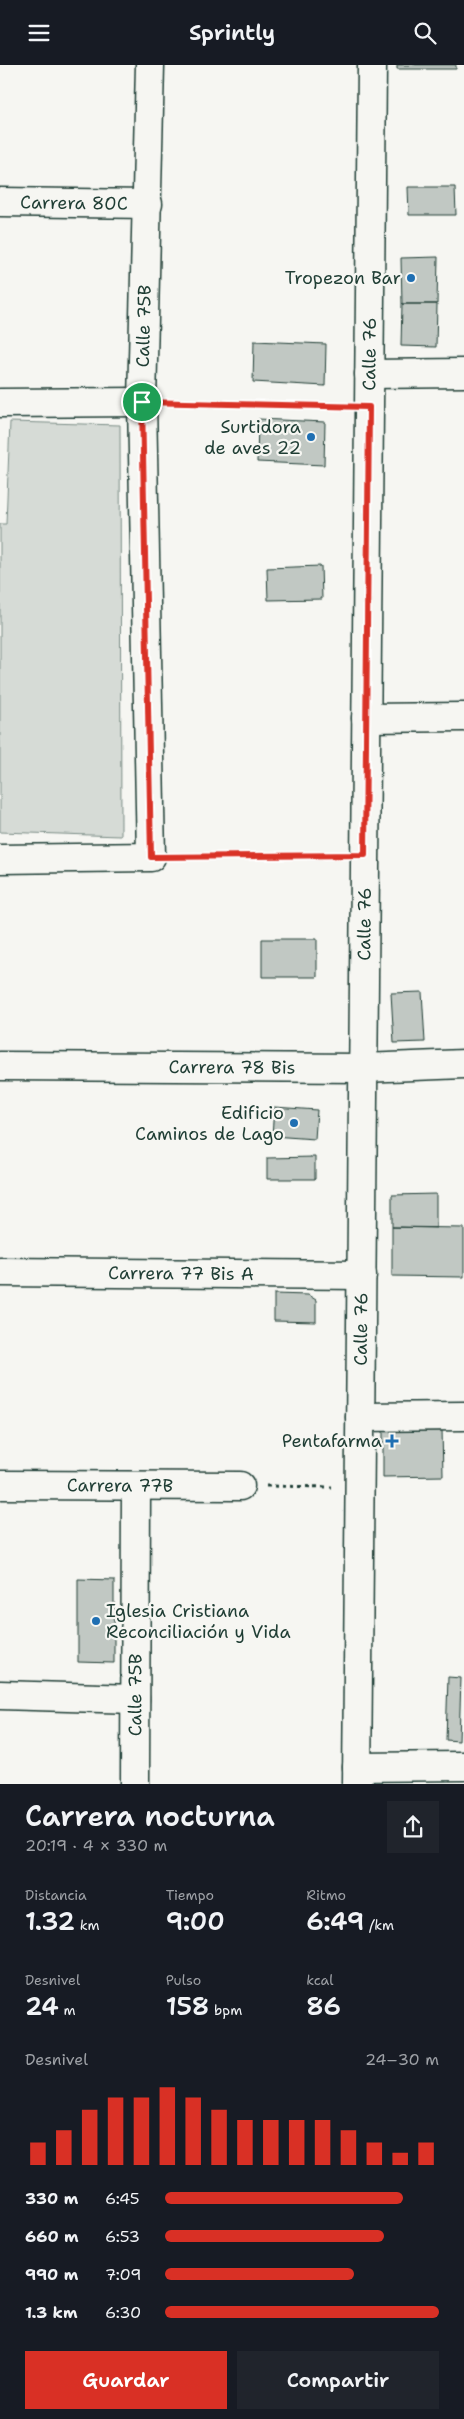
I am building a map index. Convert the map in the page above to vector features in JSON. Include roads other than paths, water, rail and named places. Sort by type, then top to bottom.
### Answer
[{"type":"street","name":"Calle 75B","points":[[0,859],[151,857],[142,402],[150,65]]},
{"type":"street","name":"Calle 76","points":[[357,1776],[372,65]]},
{"type":"street","name":"Carrera 80C","points":[[0,202],[148,204]]},
{"type":"street","points":[[369,374],[464,373]]},
{"type":"street","points":[[0,403],[142,402]]},
{"type":"street","points":[[366,718],[464,717]]},
{"type":"street","name":"Carrera 78 Bis","points":[[0,1065],[363,1067],[464,1065]]},
{"type":"street","name":"Carrera 77 Bis A","points":[[0,1273],[362,1275]]},
{"type":"street","points":[[360,1417],[464,1416]]},
{"type":"street","name":"Carrera 77B","points":[[0,1485],[240,1486]]},
{"type":"street","name":"Calle 75B","points":[[135,1784],[136,1486]]},
{"type":"street","points":[[0,1695],[135,1699]]},
{"type":"street","points":[[357,1776],[464,1766]]},
{"type":"place","name":"Tropezon Bar","points":[[411,278]]},
{"type":"place","name":"Surtidora de aves 22","points":[[311,437]]},
{"type":"place","name":"Edificio Caminos de Lago","points":[[294,1123]]},
{"type":"place","name":"Pentafarma","points":[[392,1441]]},
{"type":"place","name":"Iglesia Cristiana Reconciliación y Vida","points":[[96,1621]]}]
